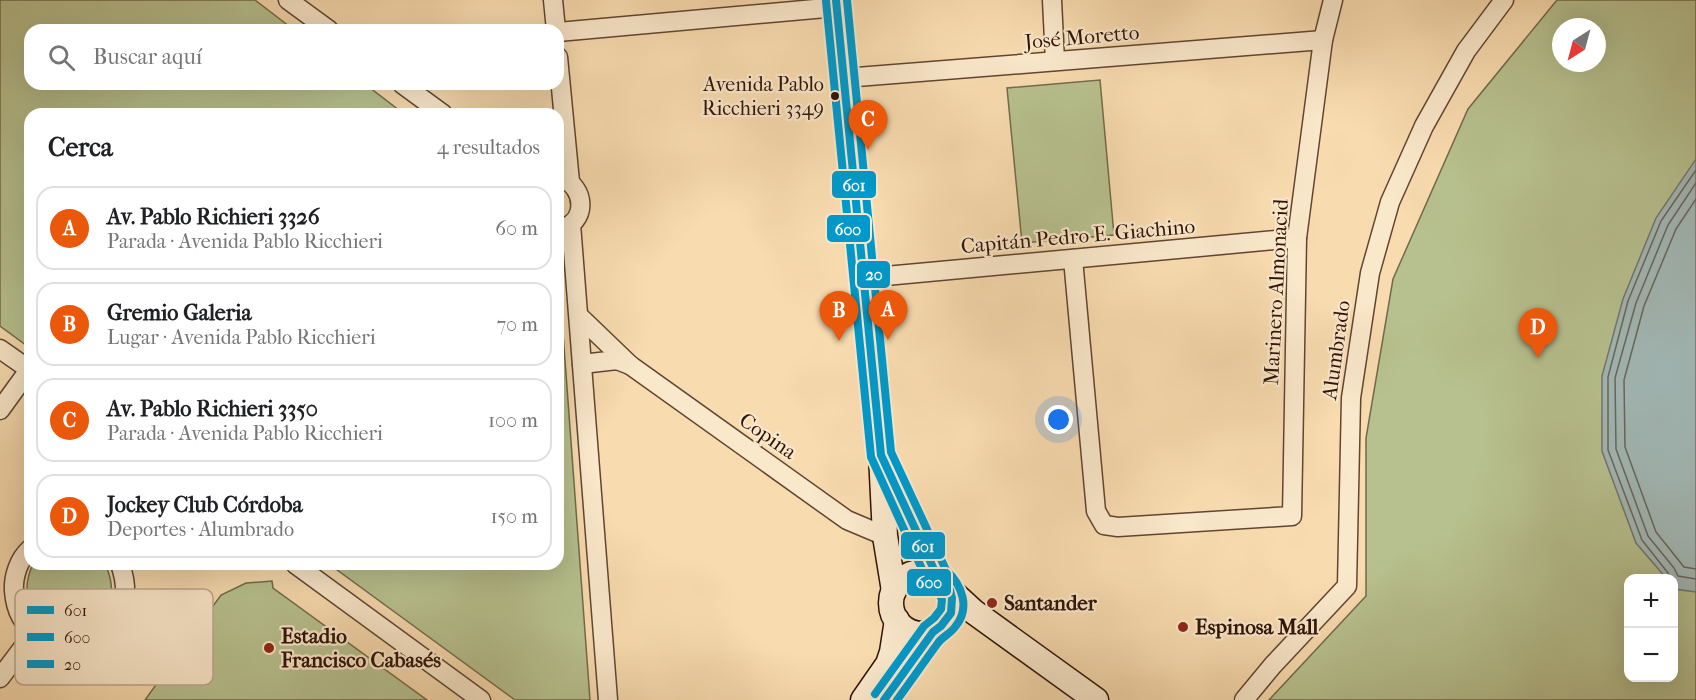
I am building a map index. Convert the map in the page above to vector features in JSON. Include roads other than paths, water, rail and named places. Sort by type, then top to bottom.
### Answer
[{"type":"main road","points":[[836,3],[881,455],[885,536],[894,591]]},
{"type":"main road","points":[[881,455],[953,600],[949,620],[938,630],[885,700]]},
{"type":"main road","points":[[1071,700],[977,631],[967,627],[923,634],[913,633],[904,628],[892,611],[894,591],[899,582],[907,576],[927,573],[944,583],[975,612],[1096,700]]},
{"type":"main road","points":[[863,700],[888,664],[897,620]]},
{"type":"street","points":[[553,0],[556,24]]},
{"type":"street","points":[[1052,0],[1055,62]]},
{"type":"street","name":"Marinero Almonacid","points":[[1073,259],[1096,511],[1104,525],[1118,527],[1292,516],[1297,238],[1323,40],[1333,0]]},
{"type":"street","name":"Alumbrado","points":[[1244,700],[1272,665],[1347,586],[1351,398],[1370,273],[1390,202],[1424,126],[1466,51],[1504,0]]},
{"type":"street","points":[[292,1],[321,24]]},
{"type":"street","points":[[564,30],[836,3]]},
{"type":"street","name":"José Moretto","points":[[844,78],[1323,40]]},
{"type":"street","points":[[410,90],[435,108]]},
{"type":"street","points":[[560,90],[561,108]]},
{"type":"street","points":[[564,179],[579,195],[580,203],[576,218],[564,227],[579,316],[608,700]]},
{"type":"street","name":"Capitán Pedro E. Giachino","points":[[864,278],[1297,238]]},
{"type":"street","name":"Copina","points":[[579,316],[630,365],[847,520],[885,536]]},
{"type":"street","points":[[0,349],[24,366]]},
{"type":"street","name":"Copina","points":[[582,364],[617,360],[630,365]]},
{"type":"street","points":[[0,410],[24,378]]},
{"type":"street","points":[[15,602],[14,584],[17,567],[24,557]]},
{"type":"street","points":[[122,570],[126,579],[126,589]]},
{"type":"street","points":[[303,570],[481,700]]},
{"type":"street","points":[[0,678],[15,658]]},
{"type":"water","points":[[1696,159],[1696,592],[1678,590],[1678,574],[1663,574],[1636,543],[1602,451],[1602,376],[1623,299],[1656,218]]},
{"type":"place","name":"Avenida Pablo Ricchieri 3349","points":[[835,96]]},
{"type":"place","name":"Av. Pablo Richieri 3350","points":[[868,150]]},
{"type":"place","name":"Av. Pablo Richieri 3326","points":[[888,340]]},
{"type":"place","name":"Gremio Galeria","points":[[839,341]]},
{"type":"place","name":"Jockey Club Córdoba","points":[[1538,358]]},
{"type":"place","name":"Santander","points":[[992,603]]},
{"type":"place","name":"Espinosa Mall","points":[[1183,627]]},
{"type":"place","name":"Estadio Francisco Cabasés","points":[[269,648]]}]
